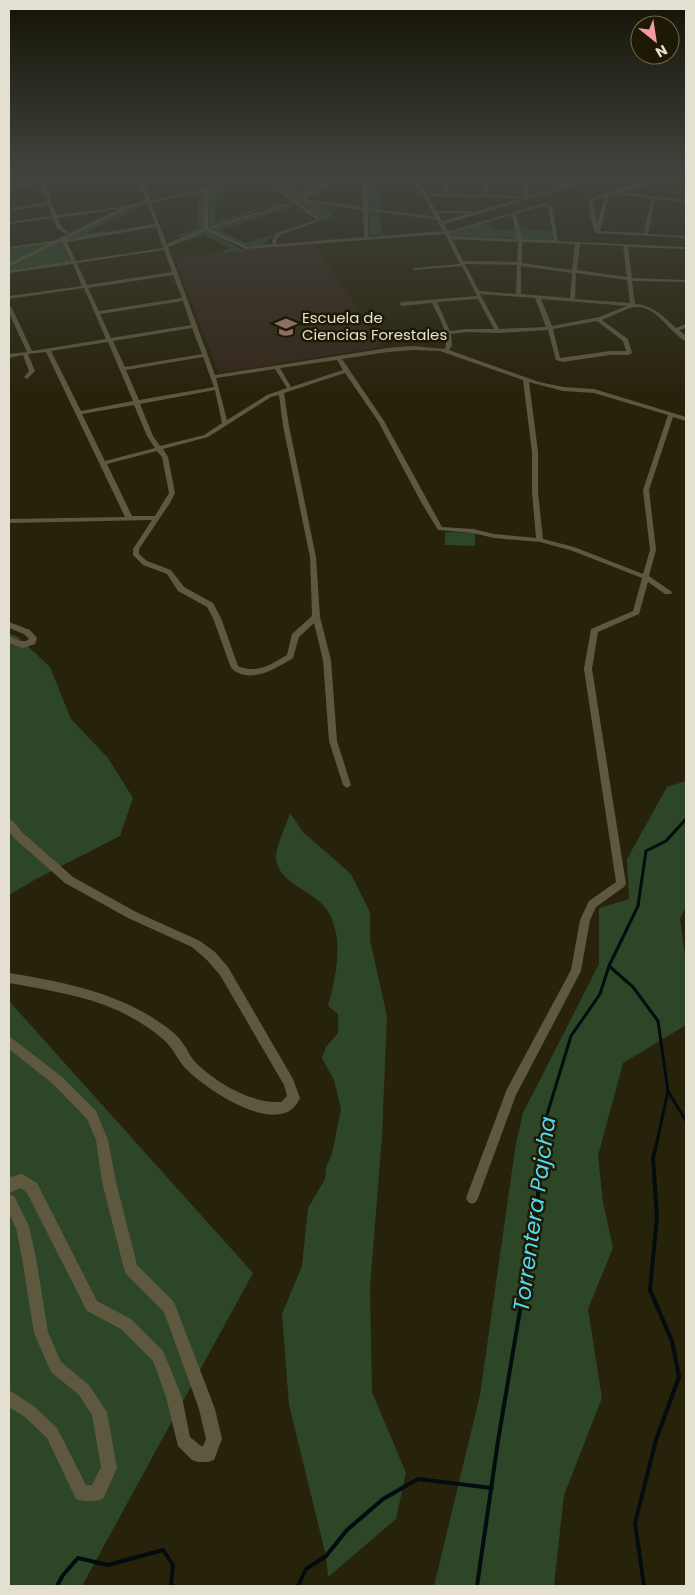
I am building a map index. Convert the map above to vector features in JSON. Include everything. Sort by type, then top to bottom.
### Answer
[{"type":"street","points":[[9,265],[44,248]]},
{"type":"street","points":[[66,248],[123,369],[150,436],[165,458],[172,493],[136,548],[136,555],[145,563],[169,572],[181,589],[210,605],[217,618],[235,668],[247,674],[269,670],[290,656],[295,636],[316,617]]},
{"type":"street","points":[[9,272],[157,248]]},
{"type":"street","points":[[166,248],[217,388],[225,425]]},
{"type":"street","points":[[454,248],[497,331]]},
{"type":"street","points":[[518,295],[520,248]]},
{"type":"street","points":[[572,299],[577,248]]},
{"type":"street","points":[[625,248],[633,305]]},
{"type":"street","points":[[414,269],[461,263],[519,264],[629,279],[686,281]]},
{"type":"street","points":[[9,298],[176,273]]},
{"type":"street","points":[[402,304],[479,294],[537,296],[633,305],[650,308],[686,339]]},
{"type":"street","points":[[537,296],[550,329],[558,358],[563,360],[610,353],[629,354],[626,340],[598,319]]},
{"type":"street","points":[[97,312],[185,299]]},
{"type":"street","points":[[434,301],[448,333],[449,346],[446,351]]},
{"type":"street","points":[[448,333],[550,329],[598,319],[633,305]]},
{"type":"street","points":[[9,308],[12,322],[28,353],[32,371],[27,377]]},
{"type":"street","points":[[9,356],[194,326]]},
{"type":"street","points":[[676,330],[686,326]]},
{"type":"street","points":[[213,377],[338,357],[413,348],[446,351],[526,379],[562,389],[594,391],[686,419]]},
{"type":"street","points":[[48,350],[130,517]]},
{"type":"street","points":[[123,369],[204,355]]},
{"type":"street","points":[[338,357],[381,421],[418,494],[440,529],[473,531],[494,536],[540,540],[572,548],[646,578],[668,592]]},
{"type":"street","points":[[276,367],[290,389]]},
{"type":"street","points":[[104,463],[160,450],[206,436],[260,401],[281,392],[346,371]]},
{"type":"street","points":[[526,379],[535,452],[535,492],[540,540]]},
{"type":"street","points":[[78,413],[217,388]]},
{"type":"street","points":[[281,392],[286,426],[313,557],[316,617],[327,660],[334,741],[346,785]]},
{"type":"street","points":[[472,1198],[512,1093],[576,971],[585,920],[592,904],[621,884],[588,669],[594,631],[636,612],[653,550],[646,490],[671,414]]},
{"type":"street","points":[[9,521],[130,517],[155,518]]},
{"type":"street","points":[[9,625],[27,632],[33,638],[32,642],[26,645],[18,644],[9,639]]},
{"type":"street","points":[[9,824],[18,835],[69,880],[132,915],[196,944],[211,956],[224,971],[289,1083],[294,1098],[284,1108],[266,1108],[210,1082],[189,1064],[177,1045],[157,1027],[138,1015],[100,997],[76,989],[9,978]]},
{"type":"street","points":[[9,1042],[57,1080],[92,1114],[102,1140],[109,1182],[130,1269],[169,1308],[207,1409],[214,1439],[208,1454],[198,1454],[183,1441],[174,1397],[158,1356],[126,1324],[92,1306],[32,1188],[22,1181],[10,1184],[9,1186]]},
{"type":"street","points":[[9,1201],[22,1226],[30,1258],[41,1333],[56,1367],[84,1390],[99,1412],[109,1468],[98,1493],[82,1493],[52,1433],[30,1412],[9,1398]]},
{"type":"shaded area","name":"Escuela de Ciencias Forestales","points":[[263,248],[318,248],[383,347],[219,373],[174,256]]},
{"type":"green space","points":[[9,248],[39,248],[9,264]]},
{"type":"green space","points":[[46,248],[65,248],[70,262],[9,271],[9,267]]},
{"type":"green space","points":[[229,248],[262,249],[218,253]]},
{"type":"green space","points":[[445,532],[475,533],[475,546],[445,545]]},
{"type":"green space","points":[[9,633],[18,637],[50,667],[71,719],[108,758],[133,798],[120,836],[9,895]]},
{"type":"green space","points":[[686,781],[686,906],[680,919],[686,962],[686,1025],[623,1063],[598,1156],[603,1202],[613,1248],[588,1309],[602,1398],[564,1495],[554,1586],[434,1586],[480,1395],[516,1143],[523,1113],[599,964],[599,908],[629,899],[627,859],[667,787]]},
{"type":"green space","points":[[290,813],[303,832],[351,874],[370,912],[370,940],[387,1016],[382,1137],[370,1287],[372,1392],[406,1473],[396,1519],[328,1577],[326,1556],[289,1405],[282,1314],[302,1266],[308,1208],[325,1179],[326,1167],[332,1154],[341,1109],[334,1080],[322,1058],[326,1047],[338,1033],[338,1014],[328,1006],[336,970],[337,945],[333,921],[327,910],[314,897],[289,880],[278,866],[276,852]]},
{"type":"green space","points":[[9,1001],[253,1273],[82,1586],[9,1586]]},
{"type":"waterway","name":"Torrentera Pajcha","points":[[609,966],[638,906],[646,851],[666,841],[686,819]]},
{"type":"waterway","name":"Torrentera Pajcha","points":[[541,1151],[542,1131],[571,1036],[600,994],[609,966]]},
{"type":"waterway","points":[[609,966],[633,987],[658,1021],[668,1091]]},
{"type":"waterway","points":[[655,1151],[668,1091]]},
{"type":"waterway","points":[[668,1091],[686,1121]]},
{"type":"waterway","name":"Torrentera Pajcha","points":[[491,1488],[537,1209],[541,1150]]},
{"type":"waterway","points":[[644,1586],[635,1523],[656,1440],[679,1377],[672,1341],[650,1290],[657,1217],[653,1158],[655,1150]]},
{"type":"waterway","points":[[298,1586],[306,1569],[326,1556],[347,1530],[383,1499],[418,1479],[491,1488]]},
{"type":"waterway","name":"Torrentera Pajcha","points":[[477,1586],[491,1488]]},
{"type":"waterway","points":[[57,1586],[63,1575],[78,1558],[108,1565],[163,1550],[173,1565],[171,1585],[174,1586]]},
{"type":"place","name":"Escuela de Ciencias Forestales","points":[[286,327]]}]
